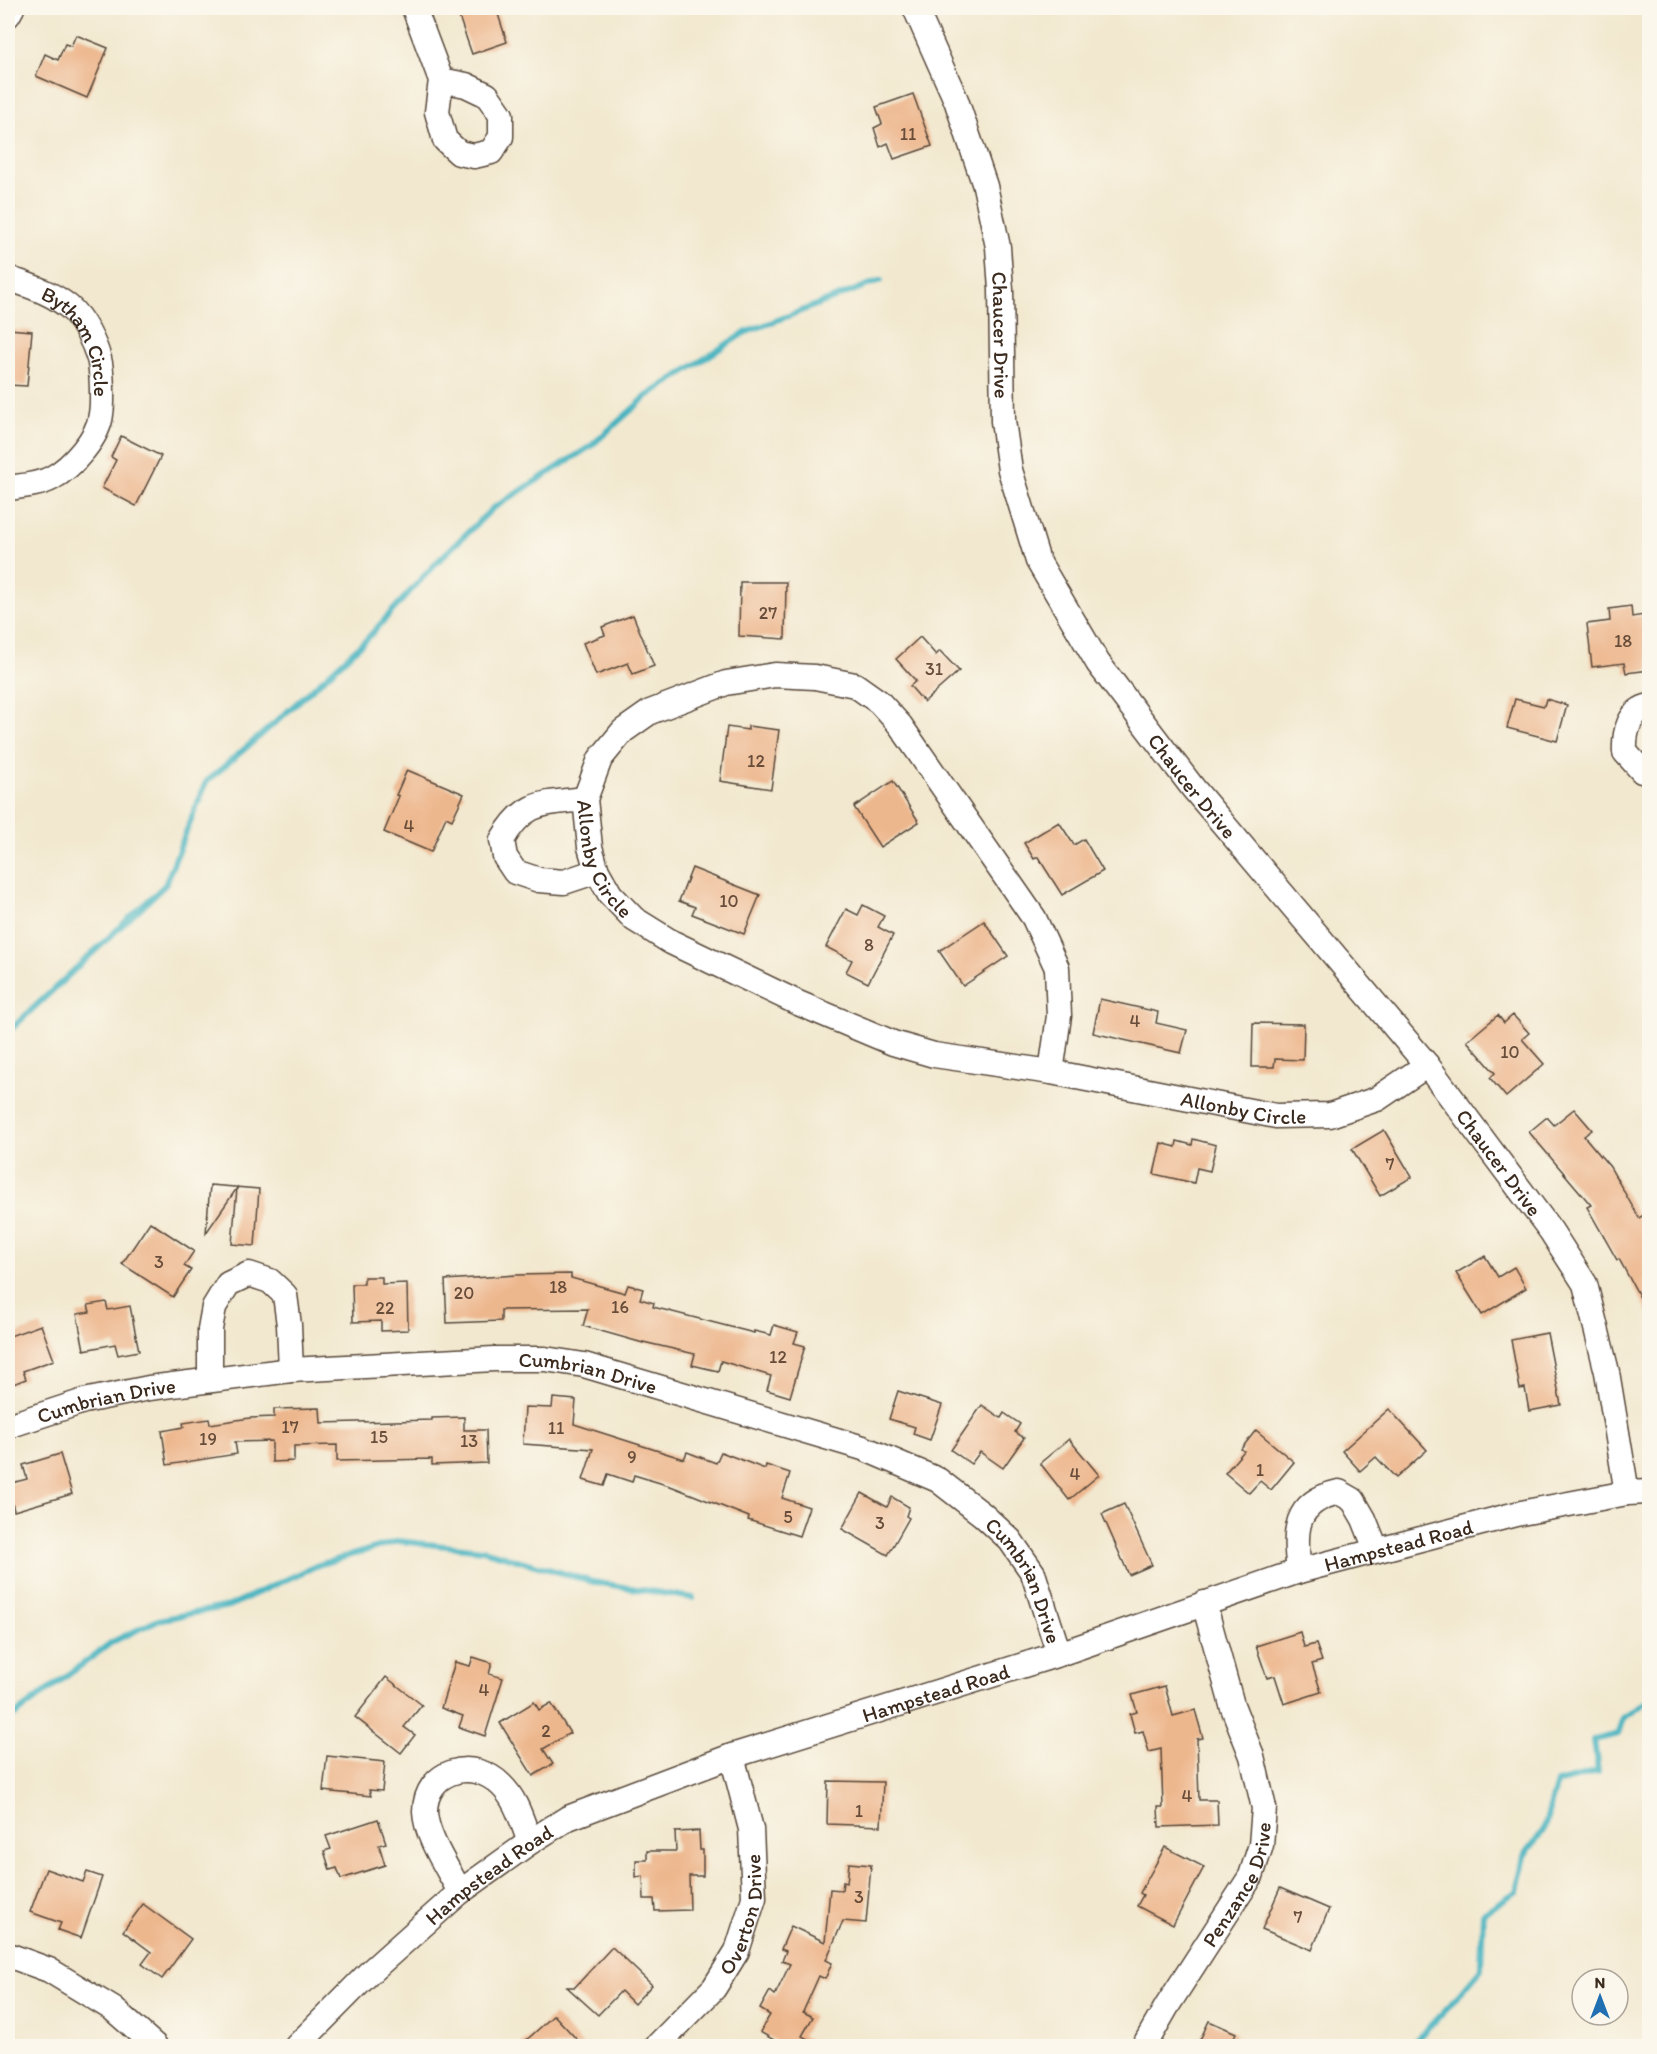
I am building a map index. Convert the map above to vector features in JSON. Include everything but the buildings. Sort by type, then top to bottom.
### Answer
[{"type":"street","points":[[8,15],[12,8]]},
{"type":"street","points":[[414,8],[441,80]]},
{"type":"street","name":"Chaucer Drive","points":[[915,8],[956,100],[985,186],[998,247],[1003,420],[1007,450],[1010,470],[1038,561],[1098,663],[1193,789],[1427,1065],[1551,1231],[1585,1284],[1638,1492]]},
{"type":"street","name":"Bytham Circle","points":[[8,278],[51,294],[71,309],[76,316],[100,360],[102,415],[93,438],[74,460],[52,478],[30,485],[8,488]]},
{"type":"street","name":"Allonby Circle","points":[[1051,1072],[1059,1016],[1057,968],[1034,918],[900,725],[879,702],[855,685],[815,677],[775,675],[726,683],[650,712],[623,731],[600,759],[585,799],[590,847],[597,871],[610,894],[634,920],[671,942],[798,1003],[893,1043],[934,1055],[1051,1072],[1276,1116],[1330,1115],[1377,1099],[1427,1065]]},
{"type":"street","points":[[1650,706],[1641,708],[1629,723],[1624,737],[1624,752],[1642,771],[1650,771]]},
{"type":"street","points":[[585,799],[543,804],[524,811],[511,824],[502,840],[505,857],[515,872],[523,875],[539,880],[564,882],[597,871]]},
{"type":"street","points":[[210,1380],[210,1329],[214,1308],[228,1284],[249,1274],[270,1281],[285,1295],[290,1325],[291,1370]]},
{"type":"street","name":"Cumbrian Drive","points":[[8,1426],[84,1401],[149,1388],[291,1370],[494,1359],[546,1359],[584,1365],[863,1448],[938,1480],[983,1515],[1010,1540],[1033,1573],[1059,1654]]},
{"type":"street","points":[[1299,1571],[1295,1544],[1297,1527],[1308,1507],[1323,1496],[1339,1492],[1353,1500],[1364,1519],[1376,1549]]},
{"type":"street","name":"Hampstead Road","points":[[297,2046],[369,1973],[460,1892],[568,1818],[732,1756],[1059,1654],[1299,1571],[1516,1514],[1638,1492]]},
{"type":"street","name":"Penzance Drive","points":[[1144,2046],[1251,1876],[1261,1845],[1264,1808],[1252,1756],[1232,1705],[1203,1603]]},
{"type":"street","name":"Overton Drive","points":[[657,2046],[714,1988],[737,1952],[754,1898],[751,1829],[732,1756]]},
{"type":"street","points":[[460,1892],[429,1833],[425,1812],[430,1789],[445,1774],[467,1769],[484,1773],[501,1784],[517,1806],[530,1842]]},
{"type":"street","points":[[8,1955],[49,1970],[112,2009],[155,2046]]},
{"type":"waterway","points":[[8,1032],[165,885],[206,782],[366,640],[435,564],[492,509],[591,446],[647,396],[744,333],[881,280]]},
{"type":"waterway","points":[[8,1720],[112,1642],[158,1620],[229,1606],[318,1565],[398,1541],[483,1550],[593,1582],[693,1598]]},
{"type":"waterway","points":[[1414,2046],[1415,2041],[1481,1969],[1483,1913],[1517,1891],[1524,1856],[1543,1831],[1557,1783],[1598,1772],[1594,1740],[1619,1734],[1623,1718],[1650,1700]]}]
